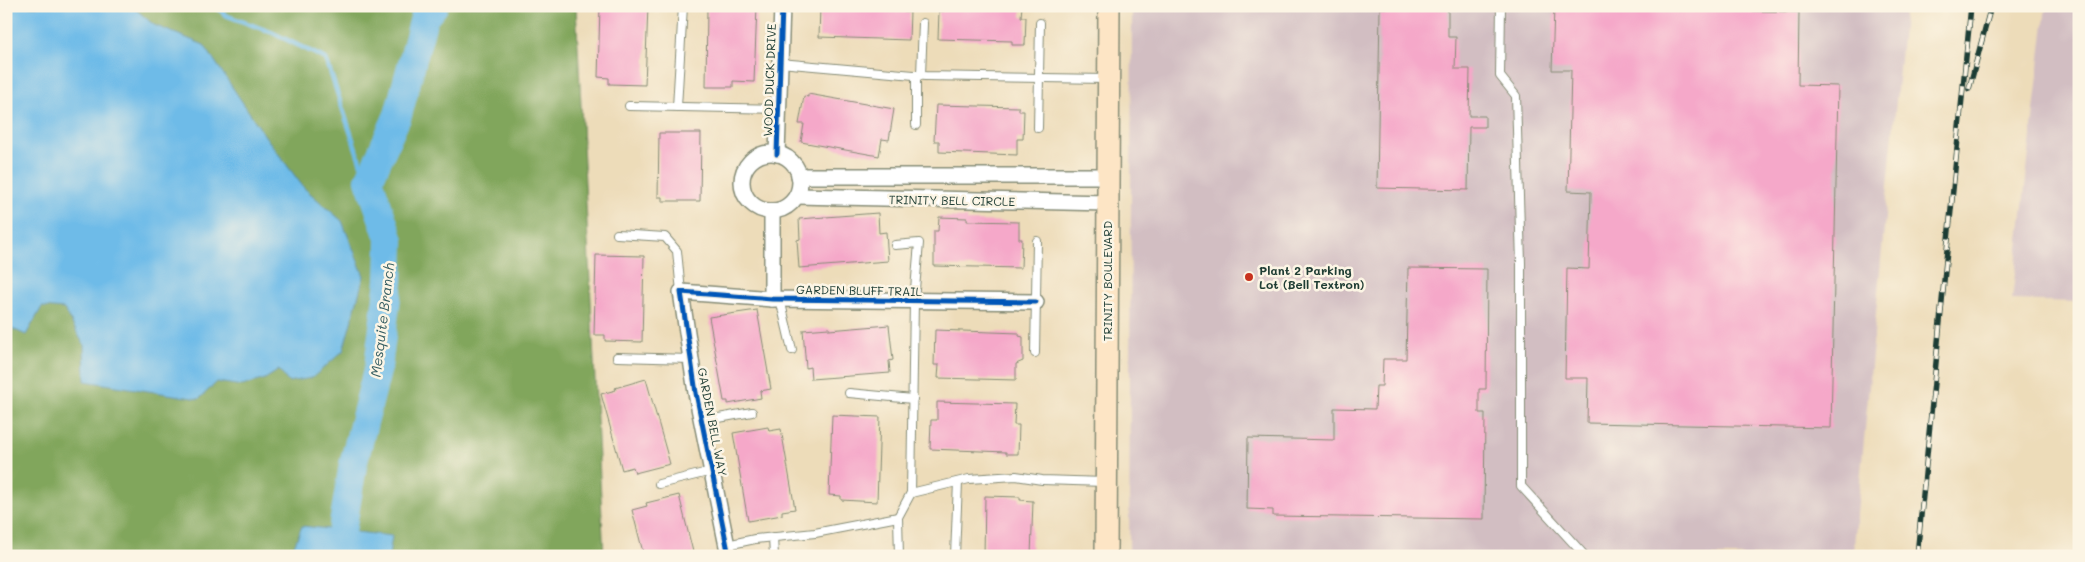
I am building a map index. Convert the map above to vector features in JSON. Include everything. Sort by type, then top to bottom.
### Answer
[{"type":"main road","name":"TRINITY BOULEVARD","points":[[1106,556],[1108,6]]},
{"type":"street","name":"WOOD DUCK DRIVE","points":[[776,154],[782,6]]},
{"type":"street","points":[[770,153],[792,162],[799,176],[800,184],[797,196],[782,209],[772,212],[761,210],[752,204],[745,196],[741,185],[743,173],[749,162],[758,156],[770,153]]},
{"type":"street","name":"TRINITY BELL CIRCLE","points":[[799,176],[1108,176]]},
{"type":"street","name":"TRINITY BELL CIRCLE","points":[[797,196],[1107,203]]},
{"type":"street","points":[[772,212],[776,299]]},
{"type":"street","name":"GARDEN BLUFF TRAIL","points":[[681,292],[776,299],[1036,302]]},
{"type":"street","name":"GARDEN BELL WAY","points":[[681,292],[702,421],[728,550]]},
{"type":"lane","points":[[677,107],[683,6]]},
{"type":"lane","points":[[1500,6],[1500,76],[1516,96],[1521,263],[1521,486],[1585,556]]},
{"type":"lane","points":[[916,125],[923,23]]},
{"type":"lane","points":[[1038,128],[1040,23]]},
{"type":"lane","points":[[780,63],[918,75],[1038,76],[1108,79]]},
{"type":"lane","points":[[629,106],[778,109]]},
{"type":"lane","points":[[618,234],[665,237],[677,251],[681,292]]},
{"type":"lane","points":[[1036,353],[1037,241]]},
{"type":"lane","points":[[895,245],[919,243],[914,301],[912,493],[898,517],[899,556]]},
{"type":"lane","points":[[776,299],[792,350]]},
{"type":"lane","points":[[617,357],[691,359]]},
{"type":"lane","points":[[849,393],[913,399]]},
{"type":"lane","points":[[702,421],[752,412]]},
{"type":"lane","points":[[659,484],[712,471]]},
{"type":"lane","points":[[912,493],[970,479],[1016,476],[1042,480],[1106,482]]},
{"type":"lane","points":[[955,556],[958,482]]},
{"type":"lane","points":[[728,550],[773,538],[815,533],[898,517]]},
{"type":"lane","points":[[773,538],[774,556]]},
{"type":"shaded area","points":[[1132,6],[1905,6],[1853,556],[1129,556]]},
{"type":"shaded area","points":[[2046,6],[2079,6],[2079,302],[2012,300]]},
{"type":"green space","points":[[6,6],[576,6],[604,556],[6,556]]},
{"type":"water","points":[[6,6],[132,6],[154,25],[204,45],[265,136],[304,188],[342,221],[364,276],[343,351],[312,378],[288,382],[279,370],[265,379],[242,386],[217,382],[199,399],[85,381],[84,345],[64,309],[42,307],[26,335],[6,326]]},
{"type":"water","points":[[302,526],[392,536],[389,556],[290,556]]},
{"type":"building","points":[[600,6],[648,6],[645,85],[609,84],[609,78],[598,77]]},
{"type":"building","points":[[707,6],[757,6],[754,82],[733,81],[733,87],[706,87]]},
{"type":"building","points":[[904,6],[904,12],[910,12],[909,40],[819,37],[820,7]]},
{"type":"building","points":[[944,6],[1022,6],[1021,17],[1026,17],[1025,45],[1012,45],[1012,41],[938,39],[939,11],[944,11]]},
{"type":"building","points":[[1554,7],[1799,12],[1798,85],[1838,86],[1831,428],[1587,423],[1588,378],[1565,378],[1567,268],[1589,269],[1591,192],[1568,191],[1571,70],[1552,70]]},
{"type":"building","points":[[1380,8],[1448,9],[1448,37],[1456,37],[1455,69],[1470,69],[1469,116],[1485,116],[1485,127],[1469,127],[1468,190],[1377,188]]},
{"type":"building","points":[[808,94],[894,109],[889,140],[882,139],[879,156],[801,142],[804,124],[799,124],[804,96],[808,97]]},
{"type":"building","points":[[936,105],[1019,107],[1019,111],[1024,111],[1023,139],[1017,139],[1017,155],[939,152],[939,141],[934,141]]},
{"type":"building","points":[[659,133],[701,133],[700,201],[662,201],[662,197],[658,197]]},
{"type":"building","points":[[878,213],[879,233],[886,232],[888,261],[799,268],[797,240],[800,239],[799,219]]},
{"type":"building","points":[[939,217],[967,218],[967,221],[1019,222],[1019,239],[1022,239],[1021,268],[934,266],[934,231],[938,231]]},
{"type":"building","points":[[596,255],[644,256],[642,342],[605,341],[605,335],[594,335]]},
{"type":"building","points":[[1408,268],[1487,269],[1486,389],[1479,389],[1479,413],[1485,413],[1484,519],[1273,516],[1273,510],[1247,509],[1248,438],[1334,440],[1334,408],[1375,409],[1376,386],[1382,386],[1383,359],[1406,359]]},
{"type":"building","points":[[757,310],[771,389],[760,391],[761,398],[728,404],[728,401],[724,401],[709,317]]},
{"type":"building","points":[[889,325],[893,360],[889,361],[890,373],[811,379],[810,367],[806,368],[803,330],[829,328],[829,330]]},
{"type":"building","points":[[935,330],[1019,333],[1019,336],[1023,337],[1023,361],[1016,364],[1016,380],[938,378],[939,365],[934,365]]},
{"type":"building","points":[[646,379],[670,464],[635,473],[633,467],[622,470],[601,394]]},
{"type":"building","points":[[937,402],[1015,404],[1014,425],[1019,425],[1018,454],[930,449],[931,420],[937,420]]},
{"type":"building","points":[[832,415],[880,417],[877,502],[841,500],[841,496],[829,495]]},
{"type":"building","points":[[768,427],[769,431],[781,429],[795,509],[782,511],[782,515],[748,521],[733,433]]},
{"type":"building","points":[[679,495],[694,556],[644,556],[632,510],[647,506],[646,503]]},
{"type":"building","points":[[985,496],[1020,497],[1020,500],[1033,501],[1031,556],[984,556]]},
{"type":"waterway","points":[[216,6],[225,15],[271,32],[326,59],[361,164],[369,180]]},
{"type":"waterway","name":"Mesquite Branch","points":[[334,556],[341,537],[353,465],[378,367],[389,281],[390,241],[369,180],[398,115],[424,18],[434,6]]},
{"type":"railway","points":[[1917,556],[1971,6]]},
{"type":"railway","points":[[1969,89],[1991,6]]},
{"type":"cycle path","points":[[777,154],[782,6]]},
{"type":"cycle path","points":[[729,556],[696,393],[681,292],[772,299],[1036,302]]},
{"type":"place","name":"Plant 2 Parking Lot (Bell Textron)","points":[[1249,277]]}]
